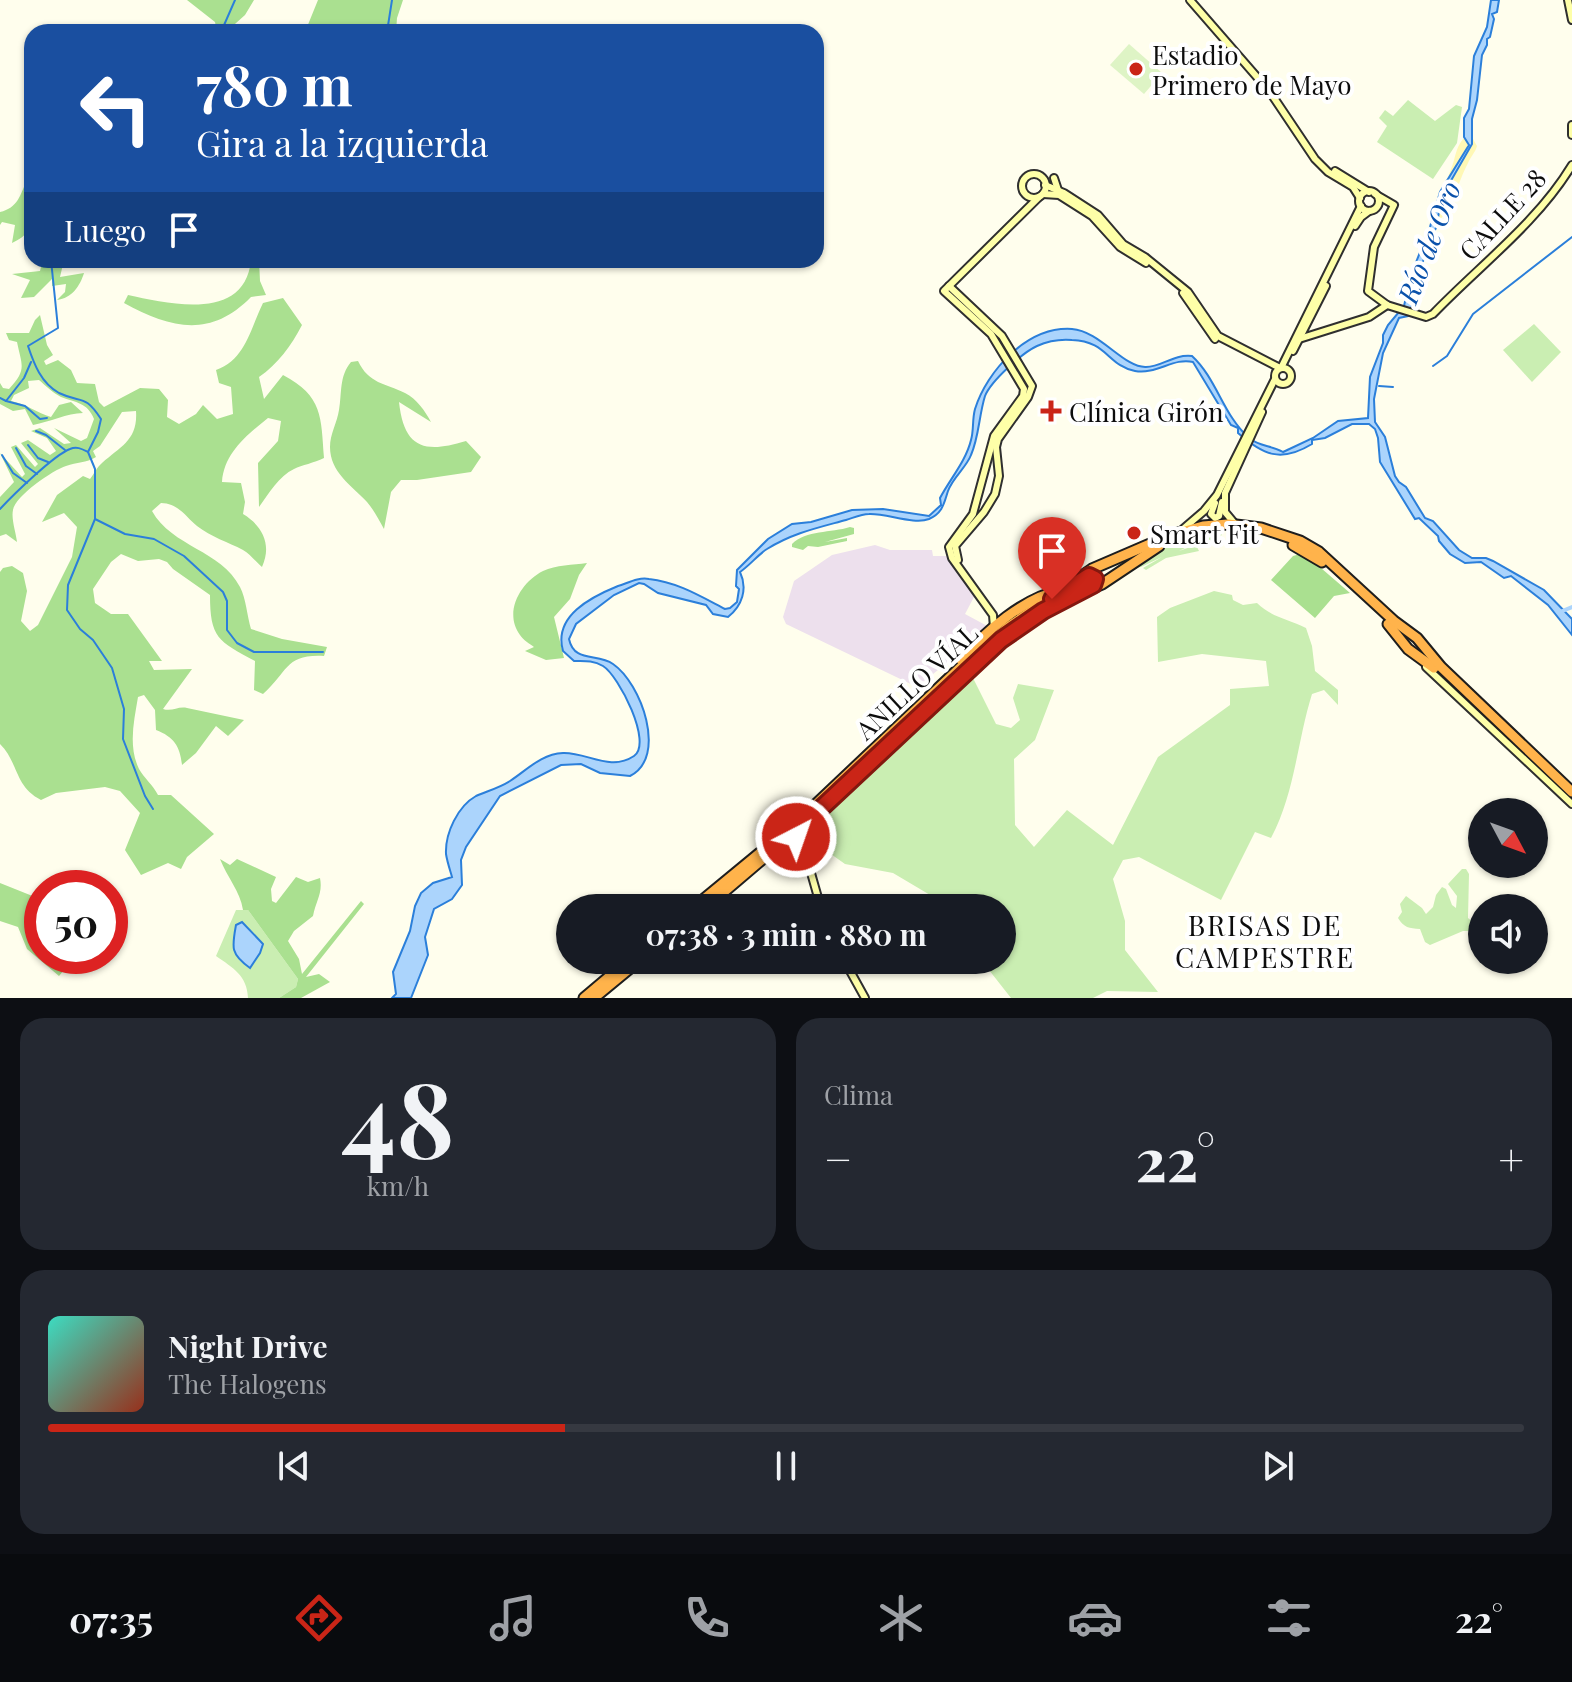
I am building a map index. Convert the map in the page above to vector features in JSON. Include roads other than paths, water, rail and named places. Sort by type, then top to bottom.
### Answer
[{"type":"highway","name":"ANILLO VÍAL","points":[[710,894],[795,824],[997,635],[1070,590],[1102,584],[1127,559],[1181,531],[1203,526],[1235,524],[1278,532],[1314,549],[1411,633],[1434,659],[1572,787]]},
{"type":"highway","name":"ANILLO VÍAL","points":[[722,894],[800,828],[1001,640],[1070,590],[1092,569],[1191,534],[1232,529],[1283,540],[1320,560],[1394,630],[1414,655],[1435,668],[1572,802]]},
{"type":"highway","points":[[940,689],[959,662],[1007,618],[1037,598],[1070,590]]},
{"type":"highway","points":[[1402,643],[1410,640],[1411,633]]},
{"type":"highway","points":[[1414,655],[1415,645],[1424,645]]},
{"type":"highway","points":[[584,998],[612,974]]},
{"type":"highway","points":[[594,998],[623,974]]},
{"type":"street","points":[[1192,0],[1267,83],[1318,156],[1336,172],[1393,206]]},
{"type":"street","points":[[1181,531],[1221,494],[1361,206],[1353,187],[1318,163],[1270,92],[1192,0]]},
{"type":"street","points":[[1568,0],[1572,20]]},
{"type":"street","points":[[1572,125],[1572,135]]},
{"type":"street","name":"CALLE 28","points":[[1424,327],[1424,316],[1515,233],[1555,190],[1572,165]]},
{"type":"street","points":[[1029,210],[1028,197],[1022,188],[1027,177],[1040,176],[1045,185],[1098,215],[1123,244],[1145,257],[1188,292],[1218,336],[1280,373]]},
{"type":"street","points":[[1054,178],[1058,190]]},
{"type":"street","points":[[1007,618],[996,613],[954,553],[957,542],[990,504],[997,488],[999,469],[996,443],[1031,393],[1032,386],[1007,349],[946,288],[1029,210],[1041,196],[1045,185]]},
{"type":"street","points":[[1360,198],[1372,193]]},
{"type":"street","points":[[1372,193],[1378,199],[1377,207]]},
{"type":"street","points":[[1028,197],[1059,195],[1092,216],[1120,247],[1147,263],[1185,295],[1216,339],[1280,373]]},
{"type":"street","points":[[1280,373],[1287,365],[1357,221],[1382,203],[1393,206]]},
{"type":"street","points":[[1361,206],[1369,211]]},
{"type":"street","points":[[1393,206],[1374,247],[1368,291],[1386,304],[1424,316]]},
{"type":"street","points":[[1299,339],[1369,317],[1386,304]]},
{"type":"street","points":[[994,628],[993,615],[949,551],[952,540],[970,520],[994,436],[1023,396],[1025,379]]},
{"type":"street","points":[[981,484],[989,491],[997,488]]},
{"type":"street","points":[[1221,494],[1225,512],[1235,524]]},
{"type":"street","points":[[977,500],[985,497],[990,504]]},
{"type":"street","points":[[800,828],[796,842],[809,866],[817,894]]},
{"type":"street","points":[[771,854],[786,848],[801,853]]},
{"type":"street","points":[[852,974],[865,998]]},
{"type":"water","name":"Río de Oro","points":[[1491,0],[1499,0],[1497,12],[1492,14],[1494,19],[1490,37],[1482,55],[1472,119],[1472,144],[1441,198],[1437,225],[1415,282],[1418,285],[1409,316],[1399,318],[1383,353],[1374,399],[1375,422],[1385,437],[1395,476],[1406,487],[1425,518],[1433,521],[1459,550],[1472,558],[1493,561],[1544,590],[1572,619],[1572,635],[1548,605],[1511,576],[1504,578],[1481,562],[1465,563],[1450,554],[1438,536],[1419,518],[1415,519],[1380,462],[1378,438],[1369,424],[1352,424],[1325,438],[1312,440],[1312,444],[1301,450],[1273,454],[1256,447],[1231,425],[1193,362],[1135,371],[1084,341],[1045,343],[1016,361],[988,390],[971,455],[934,517],[916,521],[876,514],[863,515],[777,543],[740,572],[742,597],[728,617],[713,614],[706,605],[658,593],[639,583],[614,595],[576,624],[569,639],[572,647],[581,655],[613,664],[623,673],[641,703],[649,737],[641,767],[630,776],[600,773],[581,764],[561,765],[500,796],[466,847],[461,860],[462,885],[452,899],[434,909],[425,937],[428,955],[411,998],[392,998],[396,994],[393,972],[421,893],[433,883],[452,877],[446,846],[454,821],[464,806],[476,796],[506,783],[548,756],[572,753],[616,762],[634,756],[639,749],[637,724],[632,710],[610,672],[596,663],[574,661],[563,651],[561,639],[564,628],[569,618],[586,602],[618,586],[645,579],[679,586],[725,609],[730,608],[737,602],[737,570],[768,539],[792,524],[852,510],[883,509],[929,516],[941,505],[940,498],[969,448],[975,409],[989,380],[999,366],[1025,343],[1055,330],[1082,331],[1138,366],[1152,366],[1192,356],[1208,375],[1240,429],[1253,441],[1283,452],[1313,438],[1338,421],[1368,418],[1370,377],[1383,335],[1404,306],[1411,275],[1440,192],[1469,145],[1464,137],[1464,118],[1469,109],[1474,56],[1487,27]]},
{"type":"water","points":[[242,922],[263,944],[250,968],[234,950],[236,925]]},
{"type":"waterway","points":[[224,24],[235,0]]},
{"type":"waterway","points":[[388,24],[392,0]]},
{"type":"waterway","points":[[1433,366],[1447,356],[1473,314],[1572,237]]},
{"type":"waterway","points":[[0,509],[63,453],[75,448],[88,452],[101,419],[86,402],[59,393],[47,384],[28,346],[58,328],[52,268]]},
{"type":"waterway","points":[[0,398],[6,401],[24,378],[31,362]]},
{"type":"waterway","points":[[1379,386],[1393,387]]},
{"type":"waterway","points":[[6,401],[25,406],[40,419],[47,418]]},
{"type":"waterway","points":[[36,431],[65,450]]},
{"type":"waterway","points":[[28,445],[38,458],[48,462]]},
{"type":"waterway","points":[[16,448],[26,466],[37,474]]},
{"type":"waterway","points":[[88,452],[95,469],[95,519],[68,585],[67,610],[112,668],[124,709],[123,739],[153,809]]},
{"type":"waterway","points":[[2,455],[13,473],[27,483]]},
{"type":"waterway","points":[[95,519],[125,534],[154,539],[184,556],[223,592],[227,601],[227,630],[237,643],[254,652],[323,652]]},
{"type":"waterway","points":[[1560,612],[1572,607]]},
{"type":"place","name":"Estadio Primero de Mayo","points":[[1136,69]]},
{"type":"place","name":"Clínica Girón","points":[[1051,411]]},
{"type":"place","name":"Smart Fit","points":[[1134,533]]},
{"type":"district","name":"BRISAS DE CAMPESTRE","points":[[1265,940]]}]
